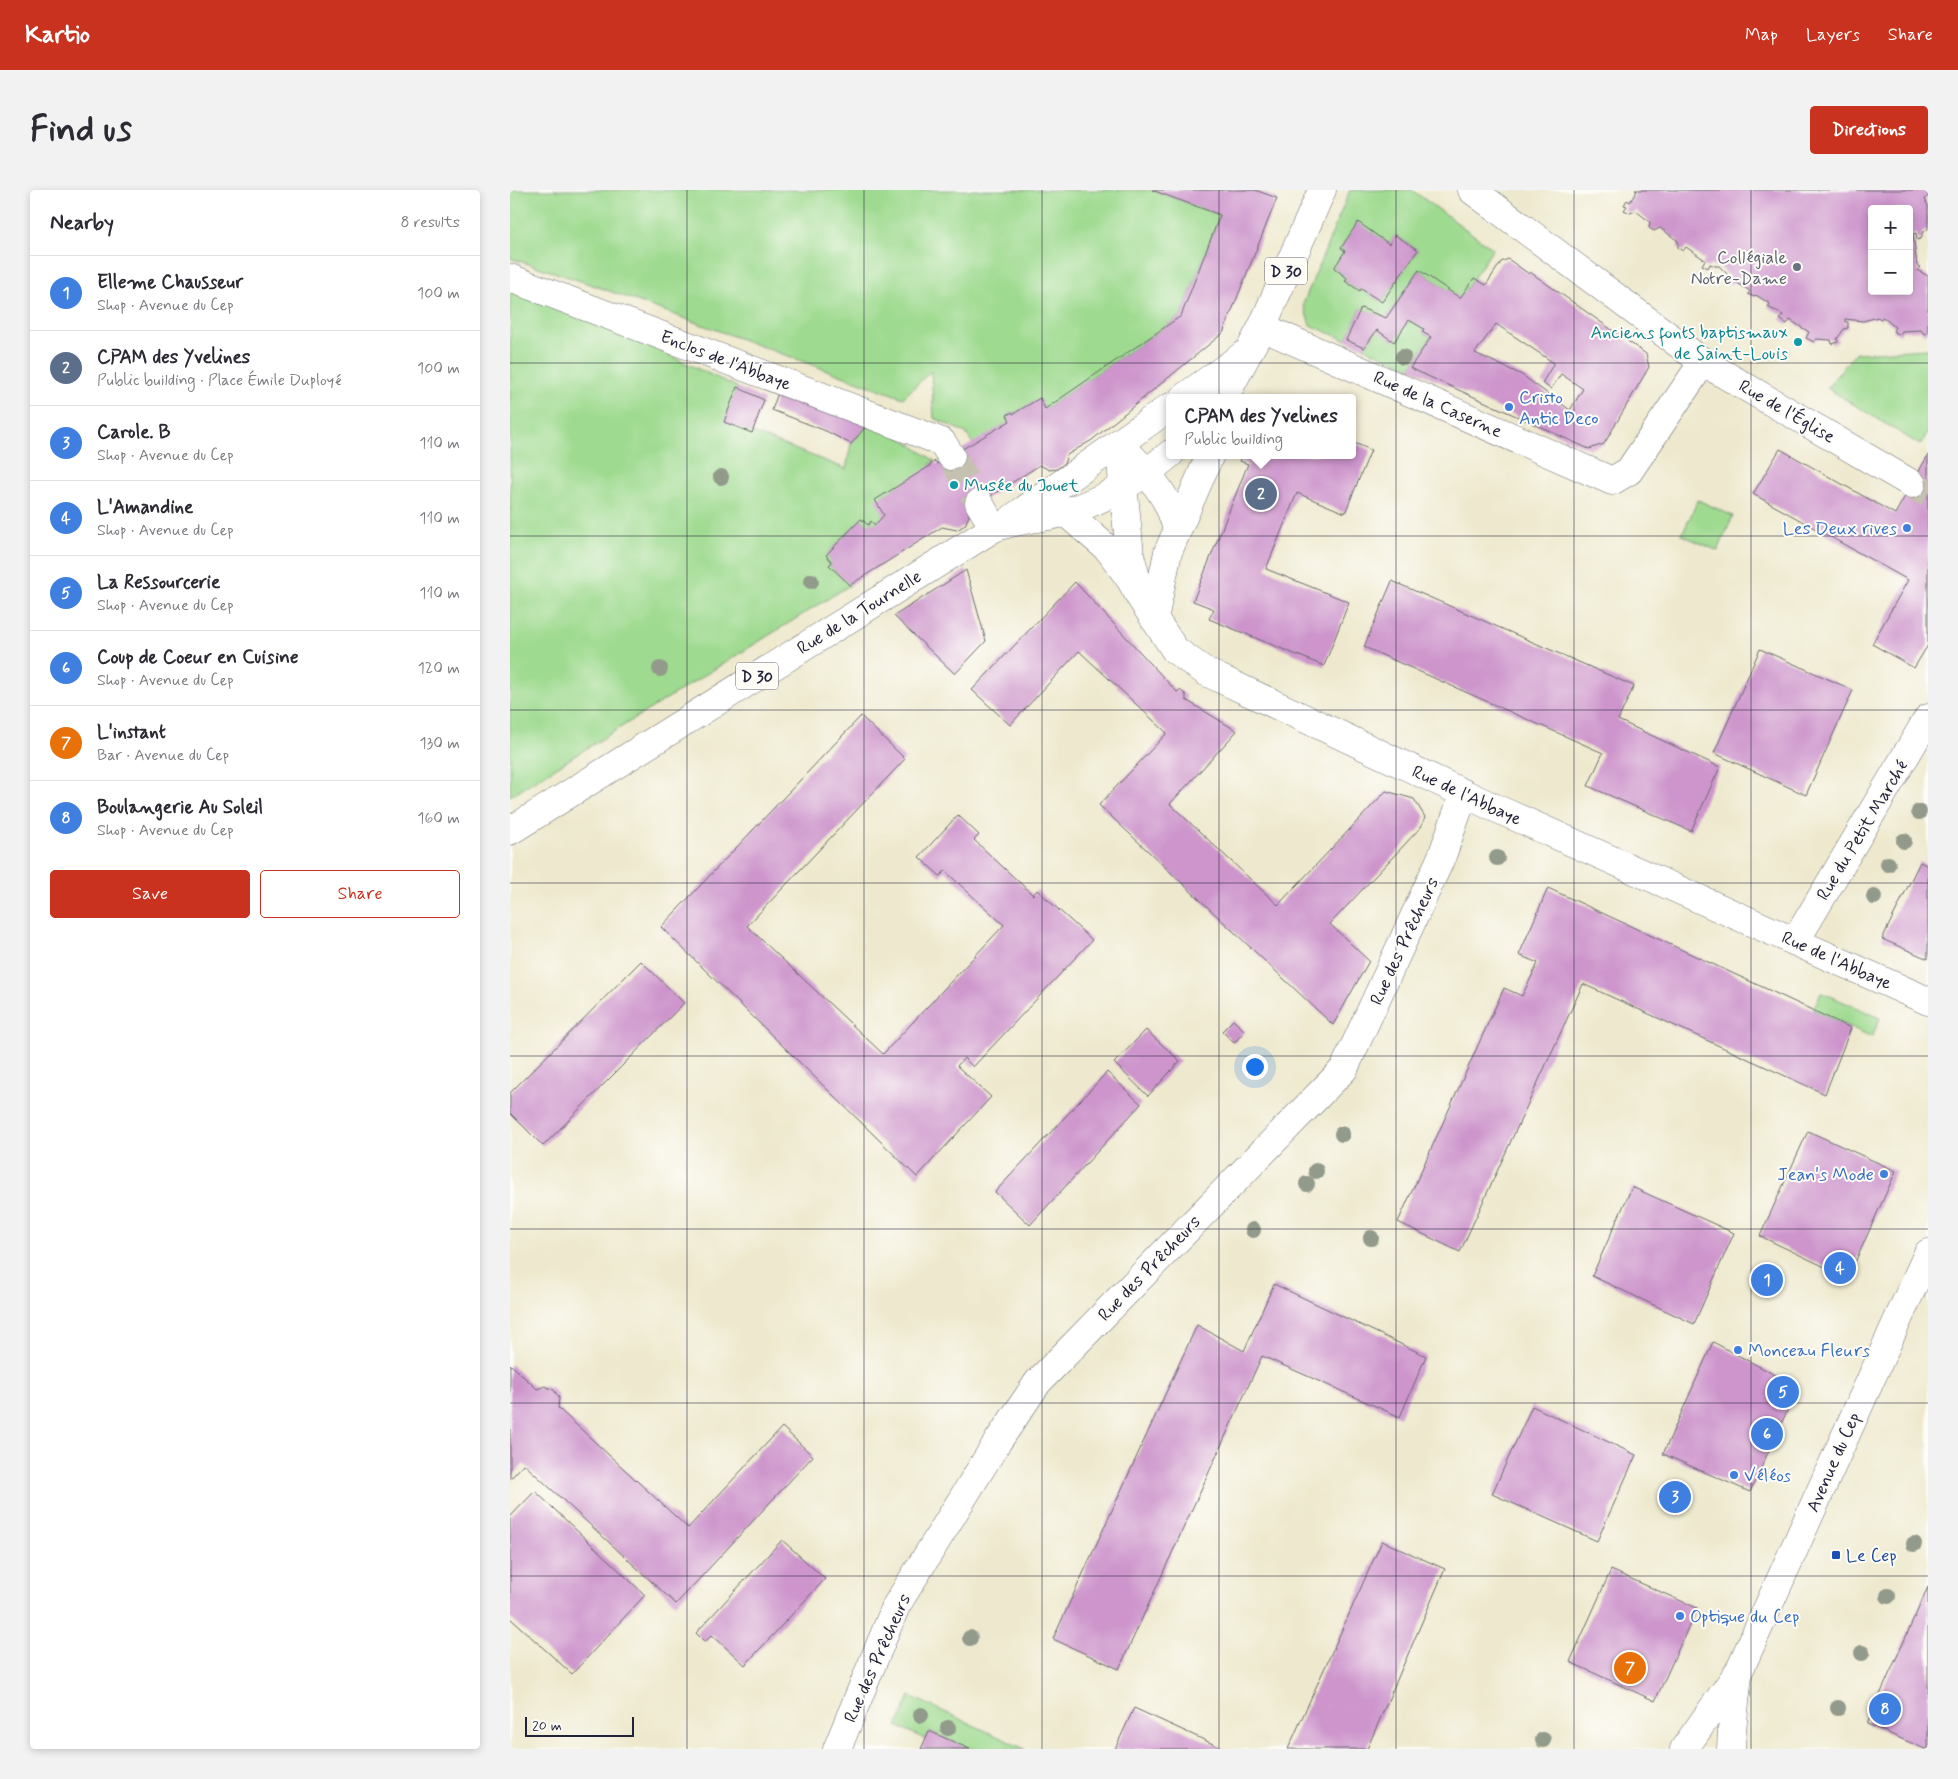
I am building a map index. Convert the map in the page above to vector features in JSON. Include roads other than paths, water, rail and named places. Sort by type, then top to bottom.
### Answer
[{"type":"street","name":"D 30","points":[[1227,394],[1262,327],[1322,190]]},
{"type":"street","name":"Rue de l'Église","points":[[1472,190],[1703,362],[1912,484]]},
{"type":"street","name":"Enclos de l'Abbaye","points":[[510,278],[947,449]]},
{"type":"street","name":"Rue de la Caserne","points":[[1262,327],[1612,481],[1628,471],[1703,362]]},
{"type":"street","name":"D 30","points":[[1189,394],[1248,352]]},
{"type":"street","name":"D 30","points":[[1000,525],[1166,410]]},
{"type":"street","points":[[1119,443],[1147,473],[1167,500],[1177,531]]},
{"type":"street","points":[[1119,443],[1130,555],[1137,580],[1154,619]]},
{"type":"street","name":"D 30","points":[[1065,512],[1124,487],[1147,473],[1166,457]]},
{"type":"street","points":[[1154,619],[1168,552],[1208,459]]},
{"type":"street","points":[[979,503],[1000,525]]},
{"type":"street","name":"Rue de la Tournelle","points":[[510,831],[1000,525],[1065,512]]},
{"type":"street","name":"Rue de l'Abbaye","points":[[1065,512],[1109,550],[1130,579],[1175,650],[1206,672],[1464,793],[1928,1001]]},
{"type":"street","name":"Rue du Petit Marché","points":[[1795,942],[1928,718]]},
{"type":"street","name":"Rue des Prêcheurs","points":[[837,1749],[896,1606],[998,1441],[1038,1382],[1344,1069],[1442,856],[1464,793]]},
{"type":"street","name":"Avenue du Cep","points":[[1684,1749],[1739,1671],[1928,1253]]},
{"type":"street","name":"Avenue du Cep","points":[[1731,1749],[1739,1671]]},
{"type":"tunnel","points":[[951,456],[979,503]]},
{"type":"tunnel","points":[[1912,484],[1928,494]]},
{"type":"place","name":"Collégiale Notre-Dame","points":[[1797,267]]},
{"type":"place","name":"Anciens fonts baptismaux de Saint-Louis","points":[[1798,342]]},
{"type":"place","name":"Cristo Antic Deco","points":[[1509,407]]},
{"type":"place","name":"Musée du Jouet","points":[[954,485]]},
{"type":"place","name":"CPAM des Yvelines","points":[[1261,494]]},
{"type":"place","name":"Les Deux rives","points":[[1907,528]]},
{"type":"place","name":"Jean's Mode","points":[[1884,1174]]},
{"type":"place","name":"L'Amandine","points":[[1840,1268]]},
{"type":"place","name":"Elleme Chausseur","points":[[1767,1280]]},
{"type":"place","name":"Monceau Fleurs","points":[[1738,1350]]},
{"type":"place","name":"La Ressourcerie","points":[[1783,1392]]},
{"type":"place","name":"Coup de Coeur en Cuisine","points":[[1767,1434]]},
{"type":"place","name":"Véléos","points":[[1734,1475]]},
{"type":"place","name":"Carole. B","points":[[1675,1497]]},
{"type":"place","name":"Le Cep","points":[[1836,1555]]},
{"type":"place","name":"Optique du Cep","points":[[1680,1616]]},
{"type":"place","name":"L'instant","points":[[1630,1668]]},
{"type":"place","name":"Boulangerie Au Soleil","points":[[1885,1709]]}]
